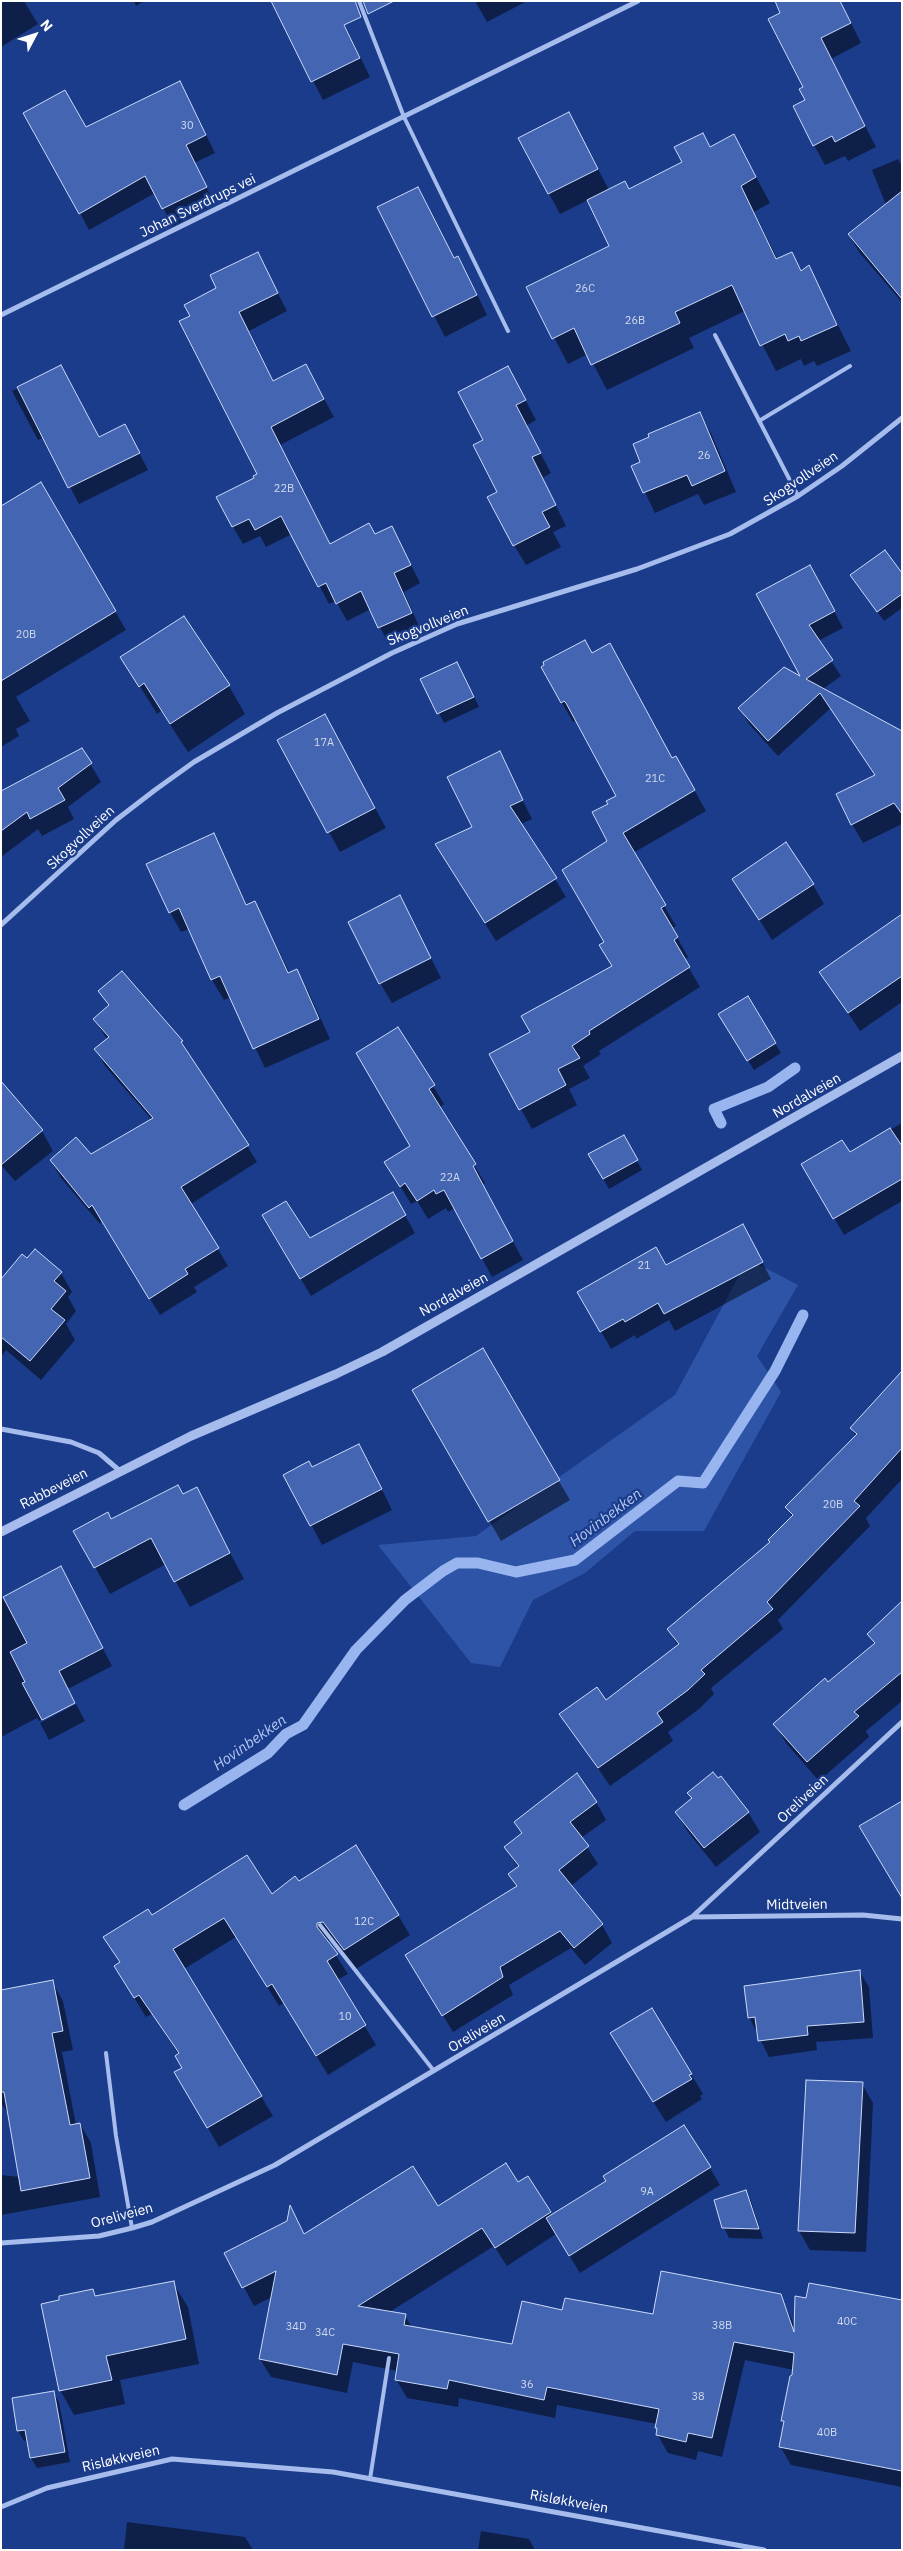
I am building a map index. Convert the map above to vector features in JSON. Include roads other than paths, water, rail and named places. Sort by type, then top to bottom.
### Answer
[{"type":"street","name":"Johan Sverdrups vei","points":[[1,315],[638,1]]},
{"type":"street","name":"Skogvollveien","points":[[1,925],[116,820],[155,790],[194,762],[308,696],[392,653],[457,624],[637,569],[730,534],[798,496],[842,466],[902,418]]},
{"type":"street","name":"Nordalveien","points":[[120,1470],[234,1416],[336,1374],[382,1352],[902,1056]]},
{"type":"street","points":[[1,1429],[71,1442],[99,1453],[120,1470]]},
{"type":"street","name":"Rabbeveien","points":[[1,1532],[120,1470]]},
{"type":"street","name":"Oreliveien","points":[[1,2243],[99,2236],[132,2228],[152,2222],[275,2166],[692,1917],[902,1722]]},
{"type":"street","name":"Midtveien","points":[[692,1917],[863,1915],[902,1919]]},
{"type":"street","name":"Risløkkveien","points":[[1,2507],[47,2488],[172,2459],[333,2472],[764,2550]]},
{"type":"lane","points":[[359,1],[404,117],[508,331]]},
{"type":"lane","points":[[715,336],[798,496]]},
{"type":"lane","points":[[759,421],[850,366]]},
{"type":"lane","points":[[320,1925],[435,2071]]},
{"type":"lane","points":[[106,2054],[116,2136],[132,2228]]},
{"type":"lane","points":[[370,2479],[389,2358]]},
{"type":"waterway","name":"Hovinbekken","points":[[721,1123],[714,1109],[768,1087],[795,1068]]},
{"type":"waterway","name":"Hovinbekken","points":[[184,1805],[268,1753],[286,1734],[303,1725],[356,1650],[405,1600],[443,1571],[457,1563],[478,1563],[516,1572],[575,1560],[678,1481],[703,1483],[775,1371],[803,1315]]}]
